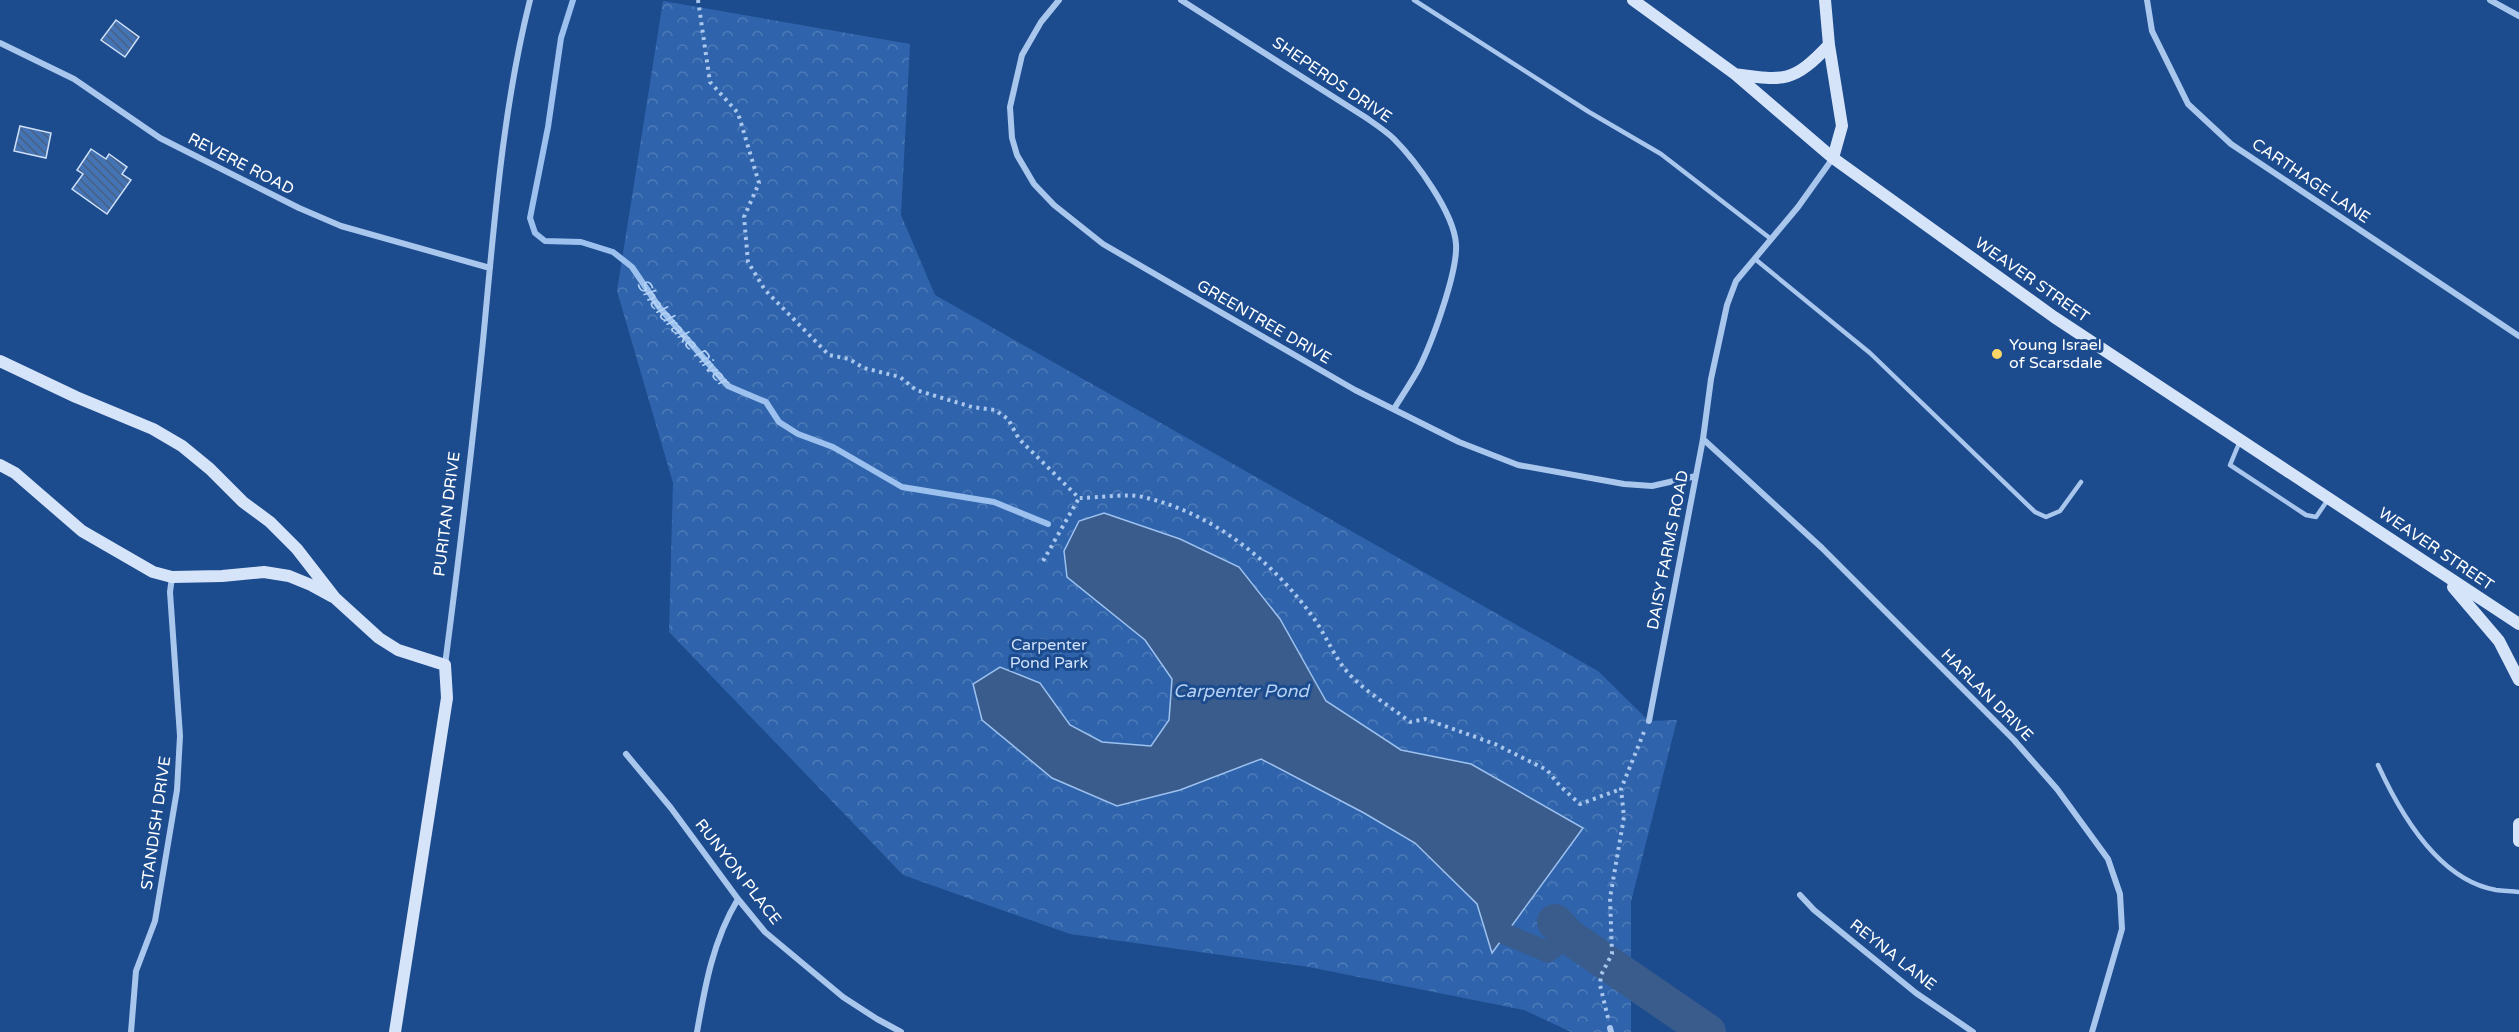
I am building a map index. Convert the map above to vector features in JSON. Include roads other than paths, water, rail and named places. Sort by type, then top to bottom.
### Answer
[{"type":"street","name":"PURITAN DRIVE","points":[[395,1032],[447,698],[445,665],[472,453],[490,268],[513,75],[530,0]]},
{"type":"street","name":"GREENTREE DRIVE","points":[[1059,0],[1041,22],[1022,55],[1010,107],[1012,138],[1017,155],[1034,184],[1054,205],[1103,244],[1355,390],[1459,442],[1518,465],[1624,483],[1652,486],[1696,476]]},
{"type":"street","name":"SHEPERDS DRIVE","points":[[1181,0],[1249,41],[1384,130],[1413,159],[1435,193],[1456,243],[1454,268],[1443,306],[1419,369],[1394,409]]},
{"type":"street","name":"WEAVER STREET","points":[[1633,0],[1735,74],[1833,158],[2054,317],[2330,497],[2519,624]]},
{"type":"street","points":[[1825,0],[1829,45],[1842,126],[1833,158]]},
{"type":"street","name":"CARTHAGE LANE","points":[[2147,0],[2152,31],[2188,104],[2231,144],[2519,336]]},
{"type":"street","points":[[2490,0],[2519,16]]},
{"type":"street","name":"REVERE ROAD","points":[[0,43],[74,79],[109,106],[160,138],[299,208],[341,226],[490,268]]},
{"type":"street","points":[[1735,74],[1774,80],[1790,76],[1808,68],[1829,45]]},
{"type":"street","name":"DAISY FARMS ROAD","points":[[1649,721],[1703,439],[1711,380],[1727,305],[1736,281],[1833,158]]},
{"type":"street","points":[[0,361],[76,397],[153,429],[182,446],[297,549],[335,598],[379,638],[398,650],[445,665]]},
{"type":"street","name":"HARLAN DRIVE","points":[[1703,439],[1822,548],[2014,740],[2057,789],[2108,859],[2120,894],[2122,929],[2092,1032]]},
{"type":"street","points":[[0,465],[15,473],[46,503],[82,531],[153,572],[172,578],[264,572],[289,576],[335,598]]},
{"type":"street","points":[[2445,576],[2499,640],[2519,680]]},
{"type":"street","name":"STANDISH DRIVE","points":[[131,1032],[136,971],[155,921],[177,790],[180,736],[170,592],[172,578]]},
{"type":"street","name":"RUNYON PLACE","points":[[626,754],[671,808],[765,932],[843,997],[901,1032]]},
{"type":"street","points":[[2519,824],[2519,841]]},
{"type":"street","name":"REYNA LANE","points":[[1800,895],[1814,910],[1916,993],[1973,1032]]},
{"type":"street","points":[[697,1032],[708,969],[729,914],[738,899]]},
{"type":"lane","points":[[1414,0],[1589,112],[1661,154],[1771,239]]},
{"type":"lane","points":[[1755,259],[1870,353],[2035,512],[2046,517],[2060,511],[2081,482]]},
{"type":"lane","points":[[2241,439],[2230,465],[2247,477],[2306,515],[2316,517],[2330,497]]},
{"type":"lane","points":[[2378,765],[2396,804],[2415,832],[2439,858],[2465,878],[2494,890],[2519,892]]},
{"type":"water","name":"Carpenter Pond","points":[[1104,513],[1180,539],[1239,567],[1280,619],[1326,701],[1401,750],[1471,764],[1583,828],[1492,953],[1477,904],[1415,843],[1364,813],[1261,759],[1180,790],[1117,806],[1052,778],[982,720],[973,684],[1000,667],[1040,683],[1070,725],[1102,742],[1151,746],[1169,720],[1172,679],[1145,640],[1067,577],[1064,551],[1079,521]]},
{"type":"waterway","name":"Sheldrake River","points":[[573,0],[561,38],[548,127],[530,218],[535,233],[545,241],[581,242],[613,252],[632,267],[659,307],[728,386],[766,402],[779,422],[798,434],[833,447],[902,487],[994,502],[1048,524]]},
{"type":"waterway","name":"Sheldrake River","points":[[1555,922],[1568,936],[1708,1032]]},
{"type":"waterway","name":"Sheldrake River","points":[[1505,934],[1548,952],[1568,936]]},
{"type":"place","name":"Young Israel of Scarsdale","points":[[1997,354]]},
{"type":"park label","name":"Carpenter Pond Park","points":[[1049,654]]}]
